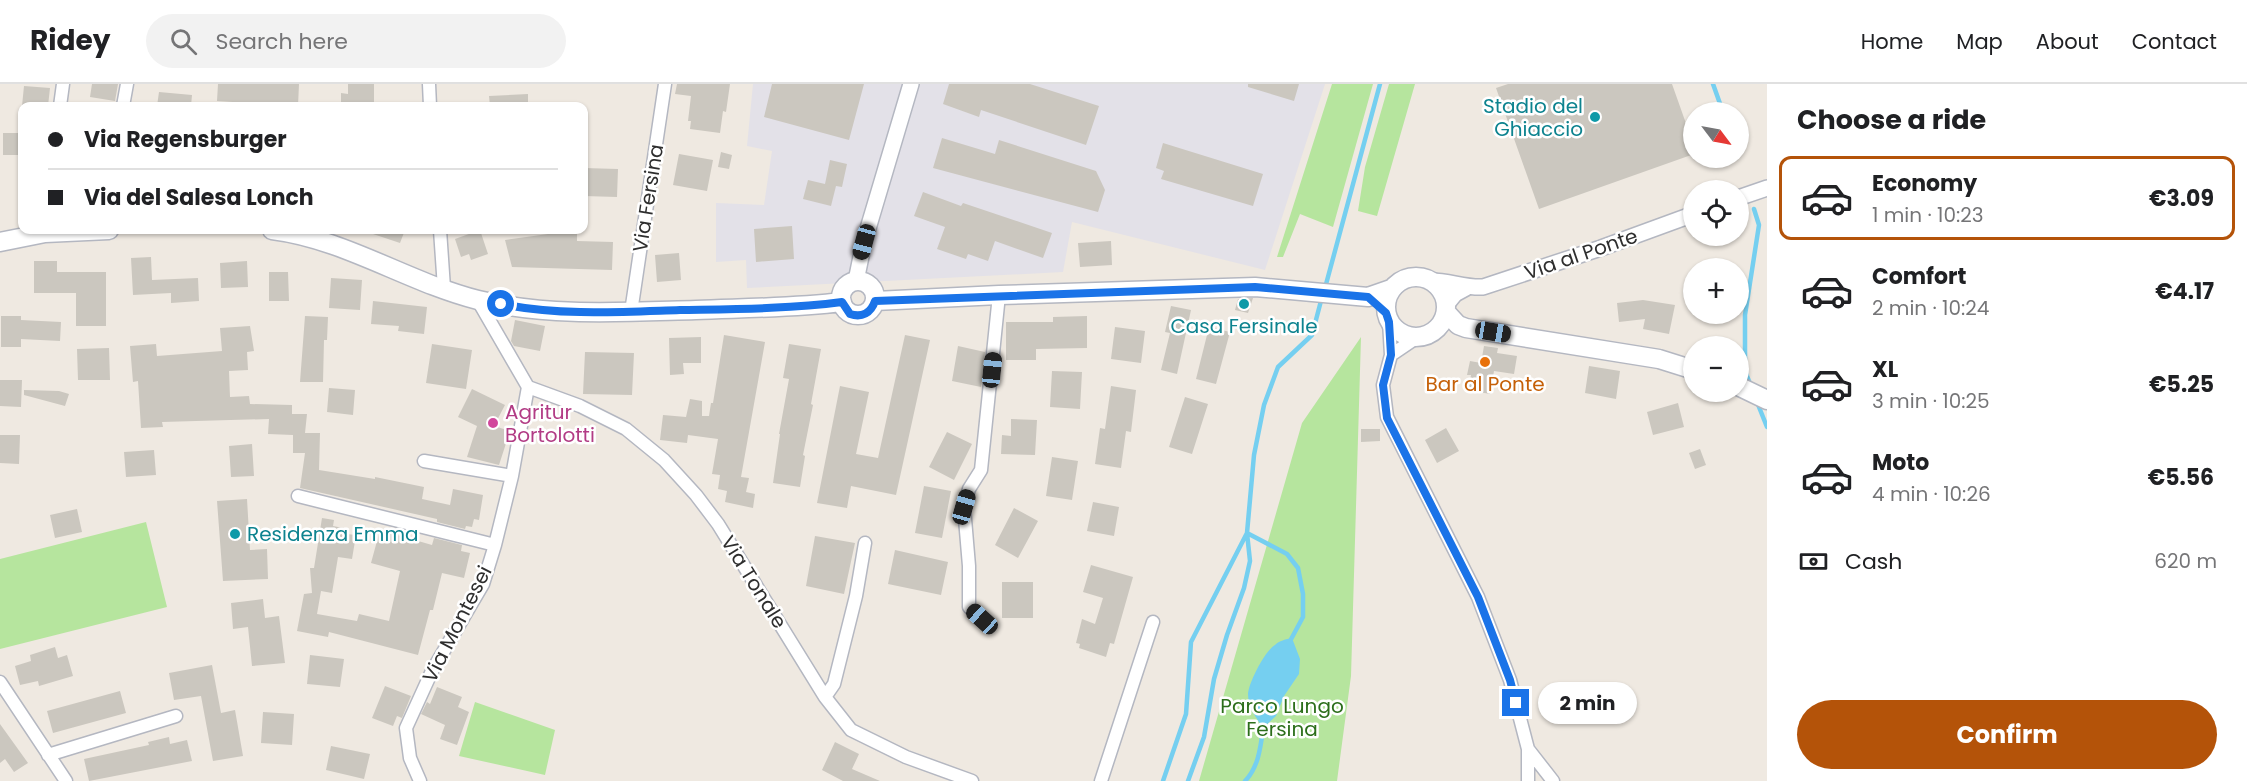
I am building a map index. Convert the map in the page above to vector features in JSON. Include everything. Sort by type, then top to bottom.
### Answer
[{"type":"main road","points":[[0,242],[33,234]]},
{"type":"main road","points":[[299,234],[334,244],[444,288],[477,299],[524,309],[569,313],[631,312],[785,307],[842,302]]},
{"type":"main road","points":[[875,301],[1265,287],[1368,297],[1391,289],[1406,278],[1416,277],[1431,281],[1439,287],[1446,308],[1458,325],[1659,359],[1683,367]]},
{"type":"main road","points":[[856,281],[869,285],[873,290],[875,301],[870,310],[861,315],[850,314],[842,302],[844,289],[856,281]]},
{"type":"main road","points":[[1387,318],[1386,300],[1391,289]]},
{"type":"main road","points":[[1368,297],[1400,334],[1423,336],[1493,332]]},
{"type":"main road","points":[[1423,336],[1438,329],[1446,308]]},
{"type":"main road","points":[[1749,391],[1765,399]]},
{"type":"street","points":[[61,102],[63,84]]},
{"type":"street","points":[[124,102],[127,84]]},
{"type":"street","points":[[429,84],[430,102]]},
{"type":"street","name":"Via Fersina","points":[[631,312],[665,84]]},
{"type":"street","points":[[856,281],[864,242],[911,84]]},
{"type":"street","points":[[1749,194],[1767,188]]},
{"type":"street","name":"Via al Ponte","points":[[1431,281],[1466,288],[1483,287],[1683,218]]},
{"type":"street","points":[[440,234],[444,288]]},
{"type":"street","points":[[1446,308],[1455,294],[1466,288]]},
{"type":"street","points":[[982,619],[969,607],[969,566],[964,507],[969,489],[981,470],[999,295]]},
{"type":"street","points":[[477,299],[528,387]]},
{"type":"street","points":[[1387,318],[1391,355],[1383,385],[1387,418],[1478,597],[1510,680],[1527,749],[1528,781]]},
{"type":"street","points":[[1391,355],[1423,336]]},
{"type":"street","name":"Via Montesei","points":[[420,781],[410,758],[406,728],[432,671],[483,584],[512,476],[528,387]]},
{"type":"street","name":"Via Tonale","points":[[528,387],[580,406],[626,429],[664,460],[696,495],[718,524],[825,697],[851,729],[906,757],[972,781]]},
{"type":"street","points":[[424,461],[512,476]]},
{"type":"street","points":[[298,496],[495,545]]},
{"type":"street","points":[[825,697],[834,684],[856,596],[865,543]]},
{"type":"street","points":[[1101,781],[1153,622]]},
{"type":"street","points":[[0,682],[66,781]]},
{"type":"street","points":[[48,755],[176,716]]},
{"type":"street","points":[[1527,749],[1552,781]]},
{"type":"shaded area","points":[[753,84],[1325,84],[1265,270],[1072,222],[1063,272],[747,288],[746,260],[716,262],[716,203],[764,205],[772,151],[747,146]]},
{"type":"green space","points":[[1332,84],[1373,84],[1333,227],[1300,214],[1283,257],[1277,257]]},
{"type":"green space","points":[[1389,84],[1415,84],[1377,216],[1358,211],[1365,167]]},
{"type":"green space","name":"Parco Lungo Fersina","points":[[1361,337],[1351,676],[1337,781],[1199,781],[1302,423]]},
{"type":"green space","points":[[146,522],[167,607],[0,649],[0,559]]},
{"type":"green space","points":[[475,702],[555,730],[545,775],[459,756]]},
{"type":"water","points":[[1292,638],[1300,659],[1299,674],[1284,696],[1276,716],[1263,728],[1248,699],[1251,682],[1271,648],[1281,641]]},
{"type":"building","points":[[92,84],[118,84],[115,101],[90,97]]},
{"type":"building","points":[[218,84],[299,84],[298,102],[217,101]]},
{"type":"building","points":[[348,84],[374,84],[374,102],[341,102],[341,93],[348,94]]},
{"type":"building","points":[[677,84],[730,84],[720,133],[690,129],[691,121],[688,121],[691,96],[675,94]]},
{"type":"building","points":[[772,84],[864,84],[849,140],[764,117]]},
{"type":"building","points":[[949,84],[1030,84],[1099,106],[1086,145],[981,110],[979,117],[943,104]]},
{"type":"building","points":[[1248,84],[1299,84],[1294,101],[1248,87]]},
{"type":"building","name":"Stadio del Ghiaccio","points":[[1508,84],[1672,84],[1683,115],[1683,158],[1539,209],[1496,88]]},
{"type":"building","points":[[24,86],[50,88],[48,102],[22,102]]},
{"type":"building","points":[[159,92],[192,95],[191,102],[158,102]]},
{"type":"building","points":[[528,94],[528,102],[490,102],[489,96]]},
{"type":"building","points":[[3,133],[18,133],[18,155],[3,155]]},
{"type":"building","points":[[942,138],[995,154],[999,140],[1096,171],[1105,190],[1098,212],[933,168]]},
{"type":"building","points":[[1163,143],[1263,174],[1253,206],[1161,179],[1164,171],[1156,168]]},
{"type":"building","points":[[721,152],[732,155],[729,169],[718,167]]},
{"type":"building","points":[[679,154],[713,160],[707,191],[673,185]]},
{"type":"building","points":[[830,160],[847,164],[842,187],[836,186],[831,206],[803,199],[808,180],[825,184]]},
{"type":"building","points":[[588,168],[618,169],[617,197],[588,196]]},
{"type":"building","points":[[923,192],[961,206],[963,203],[1052,233],[1043,258],[995,241],[988,261],[968,254],[966,259],[937,249],[945,227],[914,216]]},
{"type":"building","points":[[792,226],[794,259],[756,262],[754,229]]},
{"type":"building","points":[[373,234],[403,234],[400,243]]},
{"type":"building","points":[[469,234],[481,234],[488,254],[471,260],[469,254],[461,257],[455,239]]},
{"type":"building","points":[[548,234],[577,234],[577,241],[613,242],[612,270],[512,267],[505,240]]},
{"type":"building","points":[[1111,241],[1112,265],[1080,267],[1078,243]]},
{"type":"building","points":[[679,253],[681,280],[657,282],[655,255]]},
{"type":"building","points":[[151,257],[152,280],[198,278],[199,301],[171,303],[171,293],[133,295],[131,258]]},
{"type":"building","points":[[34,261],[57,261],[57,272],[106,272],[106,326],[76,326],[76,293],[34,293]]},
{"type":"building","points":[[247,261],[248,287],[221,288],[220,263]]},
{"type":"building","points":[[269,272],[288,272],[289,301],[269,301]]},
{"type":"building","points":[[331,278],[362,280],[360,310],[329,308]]},
{"type":"building","name":"Casa Fersinale","points":[[1253,298],[1248,313],[1235,310],[1238,299]]},
{"type":"building","points":[[1643,300],[1675,305],[1669,334],[1643,329],[1645,319],[1619,322],[1617,303]]},
{"type":"building","points":[[373,301],[427,307],[424,334],[398,331],[399,326],[371,324]]},
{"type":"building","points":[[1171,306],[1191,310],[1177,374],[1161,370],[1170,333],[1165,332]]},
{"type":"building","points":[[1,316],[21,316],[21,320],[61,322],[60,341],[21,339],[21,347],[1,347]]},
{"type":"building","points":[[305,316],[328,317],[327,340],[324,340],[323,382],[300,382]]},
{"type":"building","points":[[1087,316],[1087,348],[1036,349],[1036,360],[1006,360],[1006,322],[1053,322],[1053,317]]},
{"type":"building","points":[[515,320],[545,326],[540,351],[514,346],[511,341]]},
{"type":"building","points":[[250,326],[254,351],[247,352],[248,370],[229,371],[230,397],[249,396],[250,404],[292,405],[292,414],[307,414],[305,433],[320,433],[319,470],[375,479],[375,477],[424,487],[422,499],[450,505],[453,489],[483,495],[479,520],[474,519],[472,527],[466,526],[465,529],[437,522],[437,519],[300,488],[305,453],[293,453],[293,435],[268,434],[269,419],[162,422],[163,427],[141,428],[138,381],[133,382],[130,346],[156,344],[157,356],[222,351],[220,328]]},
{"type":"building","points":[[1115,327],[1145,331],[1141,363],[1111,359]]},
{"type":"building","points":[[1209,327],[1230,332],[1216,384],[1196,379]]},
{"type":"building","points":[[724,335],[765,342],[741,477],[749,478],[746,492],[755,494],[753,508],[725,502],[727,491],[718,489],[720,475],[712,474],[718,439],[688,435],[687,443],[660,440],[663,415],[686,417],[690,399],[702,401],[702,416],[709,416]]},
{"type":"building","points":[[905,335],[930,340],[896,495],[851,486],[847,508],[817,503],[840,386],[869,392],[856,454],[878,458]]},
{"type":"building","points":[[701,337],[701,363],[683,363],[684,374],[670,375],[669,338]]},
{"type":"building","points":[[432,344],[472,350],[466,389],[426,383]]},
{"type":"building","points":[[789,344],[821,349],[803,455],[805,456],[800,487],[773,483],[789,379],[783,378]]},
{"type":"building","points":[[958,346],[985,352],[981,387],[952,381]]},
{"type":"building","points":[[1484,346],[1498,348],[1497,353],[1517,356],[1514,374],[1494,371],[1490,394],[1468,390],[1471,375],[1467,375],[1470,361],[1481,363]]},
{"type":"building","points":[[109,348],[110,380],[78,380],[77,349]]},
{"type":"building","points":[[585,352],[634,353],[632,395],[583,394]]},
{"type":"building","points":[[1589,366],[1620,371],[1616,399],[1585,393]]},
{"type":"building","points":[[1052,371],[1082,372],[1080,409],[1050,407]]},
{"type":"building","points":[[0,380],[22,380],[21,407],[0,406]]},
{"type":"building","points":[[1111,386],[1136,390],[1131,432],[1126,431],[1121,468],[1095,464],[1100,428],[1105,429]]},
{"type":"building","points":[[329,388],[355,390],[353,415],[327,412]]},
{"type":"building","points":[[472,389],[505,405],[494,426],[510,431],[499,465],[467,457],[477,426],[458,417]]},
{"type":"building","points":[[24,390],[59,391],[69,394],[65,406],[24,395]]},
{"type":"building","points":[[1185,397],[1208,404],[1192,454],[1169,447]]},
{"type":"building","points":[[1678,403],[1684,427],[1653,435],[1647,412]]},
{"type":"building","points":[[1011,419],[1037,420],[1035,455],[1001,454],[1002,435],[1011,436]]},
{"type":"building","points":[[1446,428],[1459,451],[1437,463],[1425,440]]},
{"type":"building","points":[[1361,429],[1380,429],[1380,441],[1361,442]]},
{"type":"building","points":[[947,432],[972,444],[954,480],[929,467]]},
{"type":"building","points":[[0,435],[20,435],[19,464],[0,463]]},
{"type":"building","points":[[252,444],[254,476],[231,477],[229,446]]},
{"type":"building","points":[[1700,449],[1706,465],[1695,469],[1689,453]]},
{"type":"building","points":[[154,450],[156,475],[126,477],[124,452]]},
{"type":"building","points":[[1052,457],[1078,461],[1072,500],[1046,496]]},
{"type":"building","points":[[924,486],[951,491],[942,538],[915,533]]},
{"type":"building","name":"Residenza Emma","points":[[247,499],[250,550],[267,549],[268,579],[223,581],[217,501]]},
{"type":"building","points":[[1093,502],[1119,507],[1114,536],[1087,531]]},
{"type":"building","points":[[1014,508],[1038,521],[1018,558],[995,545]]},
{"type":"building","points":[[77,509],[82,532],[55,538],[50,515]]},
{"type":"building","points":[[322,518],[334,520],[333,526],[348,529],[347,534],[356,535],[352,559],[338,557],[332,593],[321,591],[317,614],[357,621],[359,614],[389,621],[400,571],[371,563],[380,530],[432,545],[434,538],[462,545],[461,551],[470,553],[464,578],[442,573],[418,655],[329,632],[328,637],[297,631],[304,594],[312,593],[310,568],[314,568]]},
{"type":"building","points":[[815,536],[855,543],[844,594],[806,586]]},
{"type":"building","points":[[895,550],[948,562],[941,595],[888,584]]},
{"type":"building","points":[[1091,565],[1133,577],[1114,644],[1110,643],[1106,657],[1079,648],[1080,644],[1076,643],[1082,619],[1095,624],[1103,598],[1083,592]]},
{"type":"building","points":[[1002,582],[1033,582],[1033,618],[1002,618]]},
{"type":"building","points":[[263,599],[265,618],[279,616],[285,663],[252,666],[248,627],[233,629],[231,603]]},
{"type":"building","points":[[55,647],[58,658],[67,655],[73,676],[39,686],[38,681],[20,685],[15,666],[31,661],[30,655]]},
{"type":"building","points":[[310,655],[344,659],[340,687],[307,684]]},
{"type":"building","points":[[212,665],[221,713],[235,710],[243,756],[213,761],[201,696],[174,700],[169,673]]},
{"type":"building","points":[[1584,683],[1593,701],[1577,709],[1568,691]]},
{"type":"building","points":[[385,686],[411,696],[402,718],[397,716],[393,726],[372,718]]},
{"type":"building","points":[[437,687],[462,697],[458,707],[469,712],[457,745],[440,739],[445,725],[421,714],[427,702],[430,704]]},
{"type":"building","points":[[120,691],[126,713],[53,733],[47,711]]},
{"type":"building","points":[[263,712],[294,714],[292,745],[261,743]]},
{"type":"building","points":[[0,724],[28,763],[14,772],[5,759],[0,763]]},
{"type":"building","points":[[169,737],[170,744],[187,740],[192,761],[89,781],[84,759],[149,745],[148,742]]},
{"type":"building","points":[[835,742],[859,754],[852,769],[880,781],[843,781],[822,770]]},
{"type":"building","points":[[331,746],[370,754],[364,779],[326,770]]},
{"type":"waterway","points":[[1325,288],[1380,84]]},
{"type":"waterway","points":[[1713,84],[1719,102]]},
{"type":"waterway","points":[[1751,386],[1745,371],[1745,315],[1759,225],[1754,209]]},
{"type":"waterway","points":[[1163,781],[1186,714],[1191,642],[1247,533],[1254,455],[1264,405],[1278,367],[1312,335],[1322,297]]},
{"type":"waterway","points":[[1757,402],[1767,427]]},
{"type":"waterway","points":[[1247,533],[1287,554],[1298,568],[1303,594],[1303,617],[1289,643]]},
{"type":"waterway","points":[[1188,781],[1204,737],[1214,679],[1244,588],[1250,561],[1247,533]]},
{"type":"waterway","points":[[1245,781],[1257,761],[1264,722]]},
{"type":"place","name":"Stadio del Ghiaccio","points":[[1595,117]]},
{"type":"place","name":"Casa Fersinale","points":[[1244,304]]},
{"type":"place","name":"Bar al Ponte","points":[[1485,362]]},
{"type":"place","name":"Agritur Bortolotti","points":[[493,423]]},
{"type":"place","name":"Residenza Emma","points":[[235,534]]},
{"type":"route","points":[[501,304],[524,309],[569,313],[785,307],[842,302],[850,314],[861,315],[866,314],[875,301],[1165,289],[1265,287],[1368,297],[1386,313],[1389,322],[1391,355],[1385,370],[1383,385],[1387,418],[1478,597],[1510,680],[1516,703]]}]
